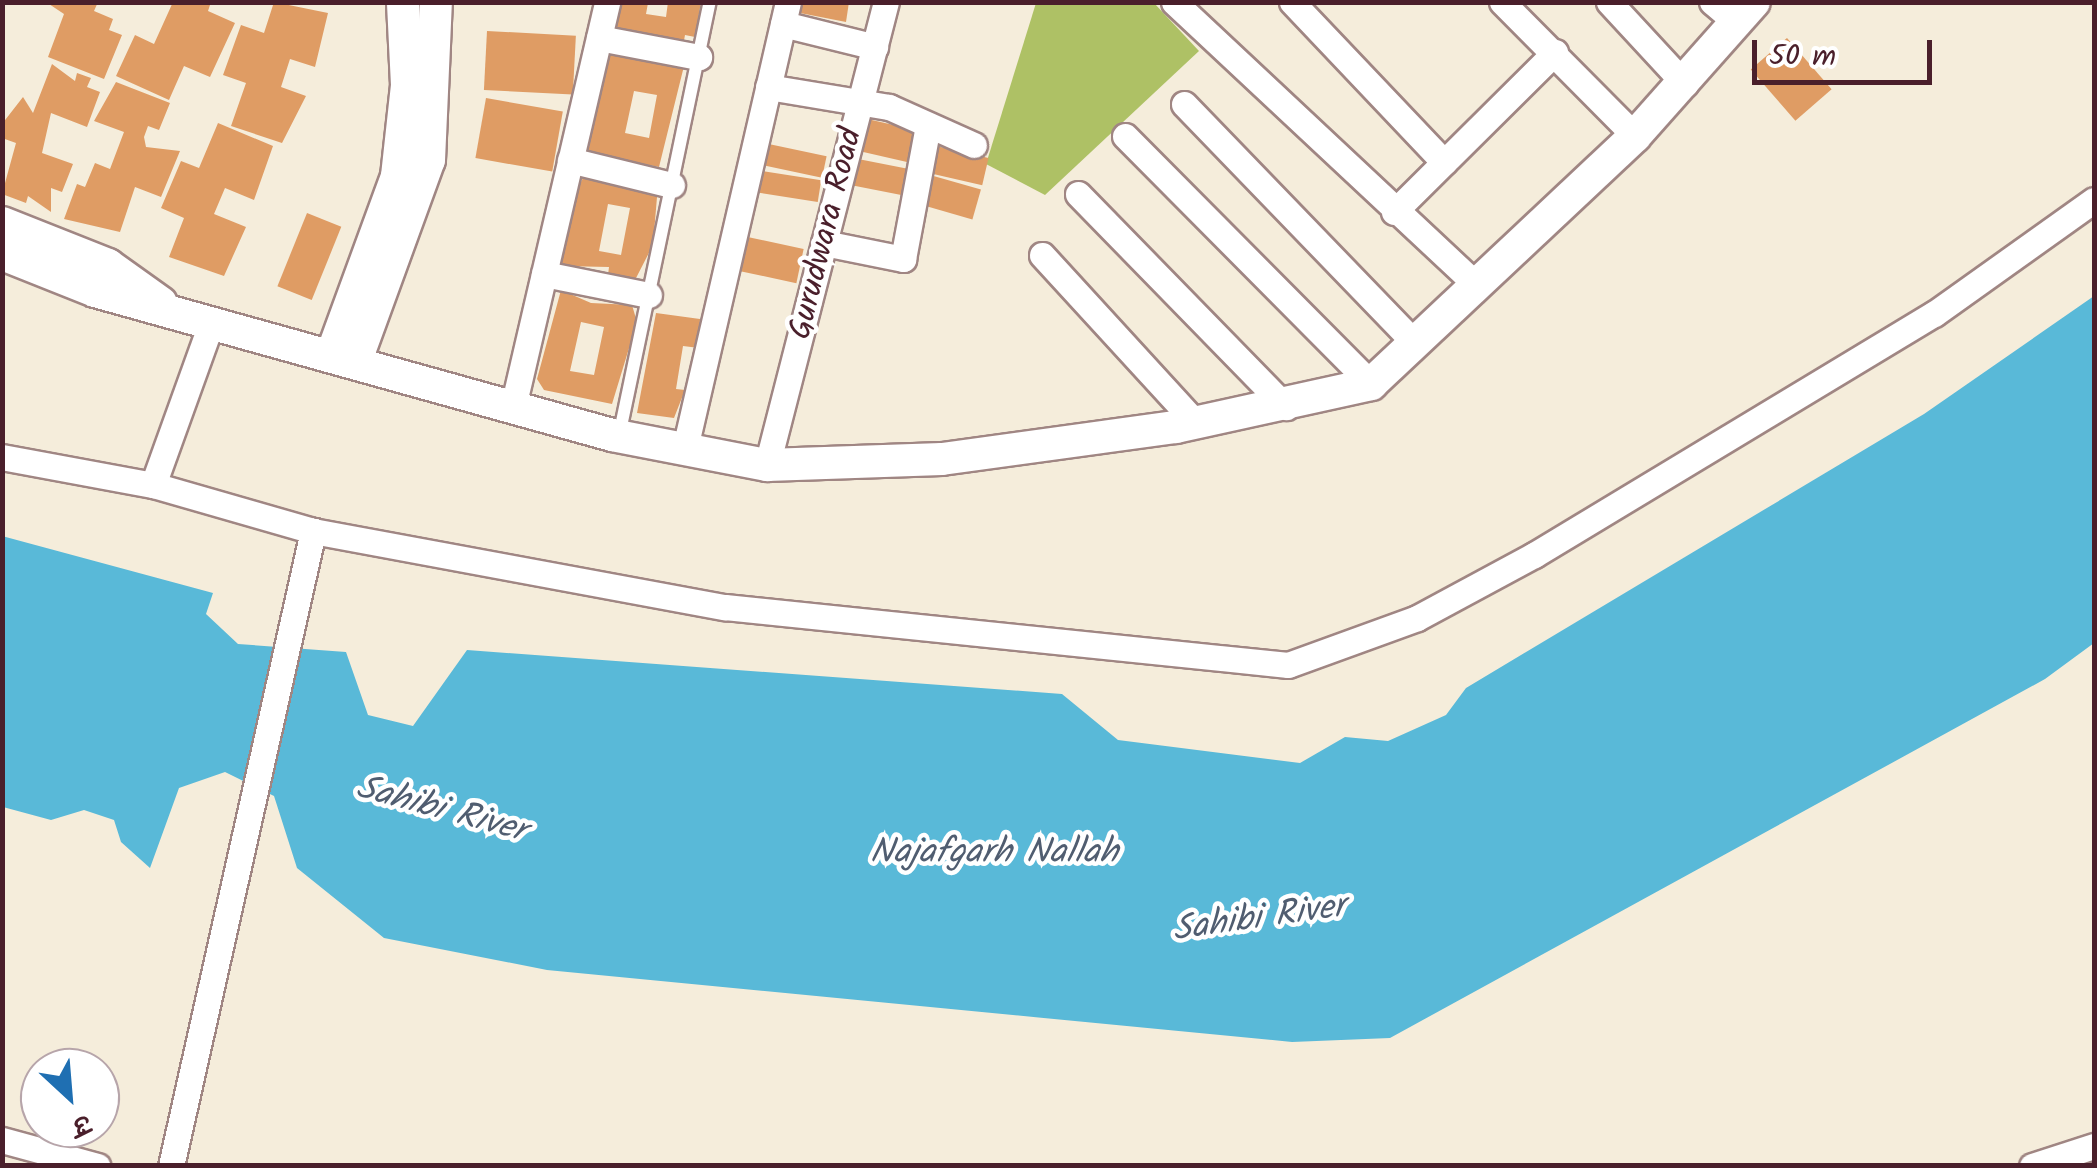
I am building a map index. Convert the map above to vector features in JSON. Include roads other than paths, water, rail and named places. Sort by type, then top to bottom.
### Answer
[{"type":"street","points":[[344,358],[397,176],[407,85],[403,2]]},
{"type":"street","points":[[344,358],[429,160],[436,2]]},
{"type":"street","points":[[513,408],[608,2]]},
{"type":"street","name":"Gurudwara Road","points":[[767,465],[886,2]]},
{"type":"street","points":[[1174,2],[1394,212],[1478,286]]},
{"type":"street","points":[[1292,2],[1444,162]]},
{"type":"street","points":[[1502,2],[1635,136]]},
{"type":"street","points":[[1609,2],[1685,84]]},
{"type":"street","points":[[2,254],[212,322],[619,436],[767,465],[942,459],[1286,408],[1371,384],[1635,136],[1685,84],[1733,17],[1783,2]]},
{"type":"street","points":[[686,448],[786,13],[875,46]]},
{"type":"street","points":[[599,38],[699,57]]},
{"type":"street","points":[[1394,212],[1554,52]]},
{"type":"street","points":[[768,86],[928,125],[974,145]]},
{"type":"street","points":[[1184,104],[1416,344]]},
{"type":"street","points":[[824,243],[903,259],[928,125]]},
{"type":"street","points":[[1125,136],[1371,384]]},
{"type":"street","points":[[570,160],[672,185]]},
{"type":"street","points":[[1078,194],[1286,408]]},
{"type":"street","points":[[2,456],[153,485],[313,530],[725,607],[1288,664],[1417,618],[1534,555],[1934,314],[2094,200]]},
{"type":"street","points":[[2,223],[108,266],[164,306]]},
{"type":"street","points":[[1042,256],[1196,423]]},
{"type":"street","points":[[544,274],[648,295]]},
{"type":"street","points":[[153,485],[212,322]]},
{"type":"street","points":[[171,1166],[210,971],[313,530]]},
{"type":"street","points":[[2,1140],[98,1166]]},
{"type":"street","points":[[2032,1166],[2086,1154]]},
{"type":"lane","points":[[619,436],[710,2]]},
{"type":"water","name":"Najafgarh Nallah","points":[[2094,296],[2094,643],[2045,679],[1390,1038],[1292,1042],[547,970],[384,938],[297,868],[274,796],[225,772],[179,788],[150,868],[121,842],[114,820],[84,810],[51,820],[3,807],[2,536],[213,593],[206,614],[238,644],[346,652],[368,715],[413,726],[467,650],[1062,694],[1118,740],[1300,763],[1345,737],[1388,741],[1446,715],[1466,688],[1924,414]]},
{"type":"water label","name":"Sahibi River","points":[[441,810]]},
{"type":"water label","name":"Sahibi River","points":[[1259,919]]}]
